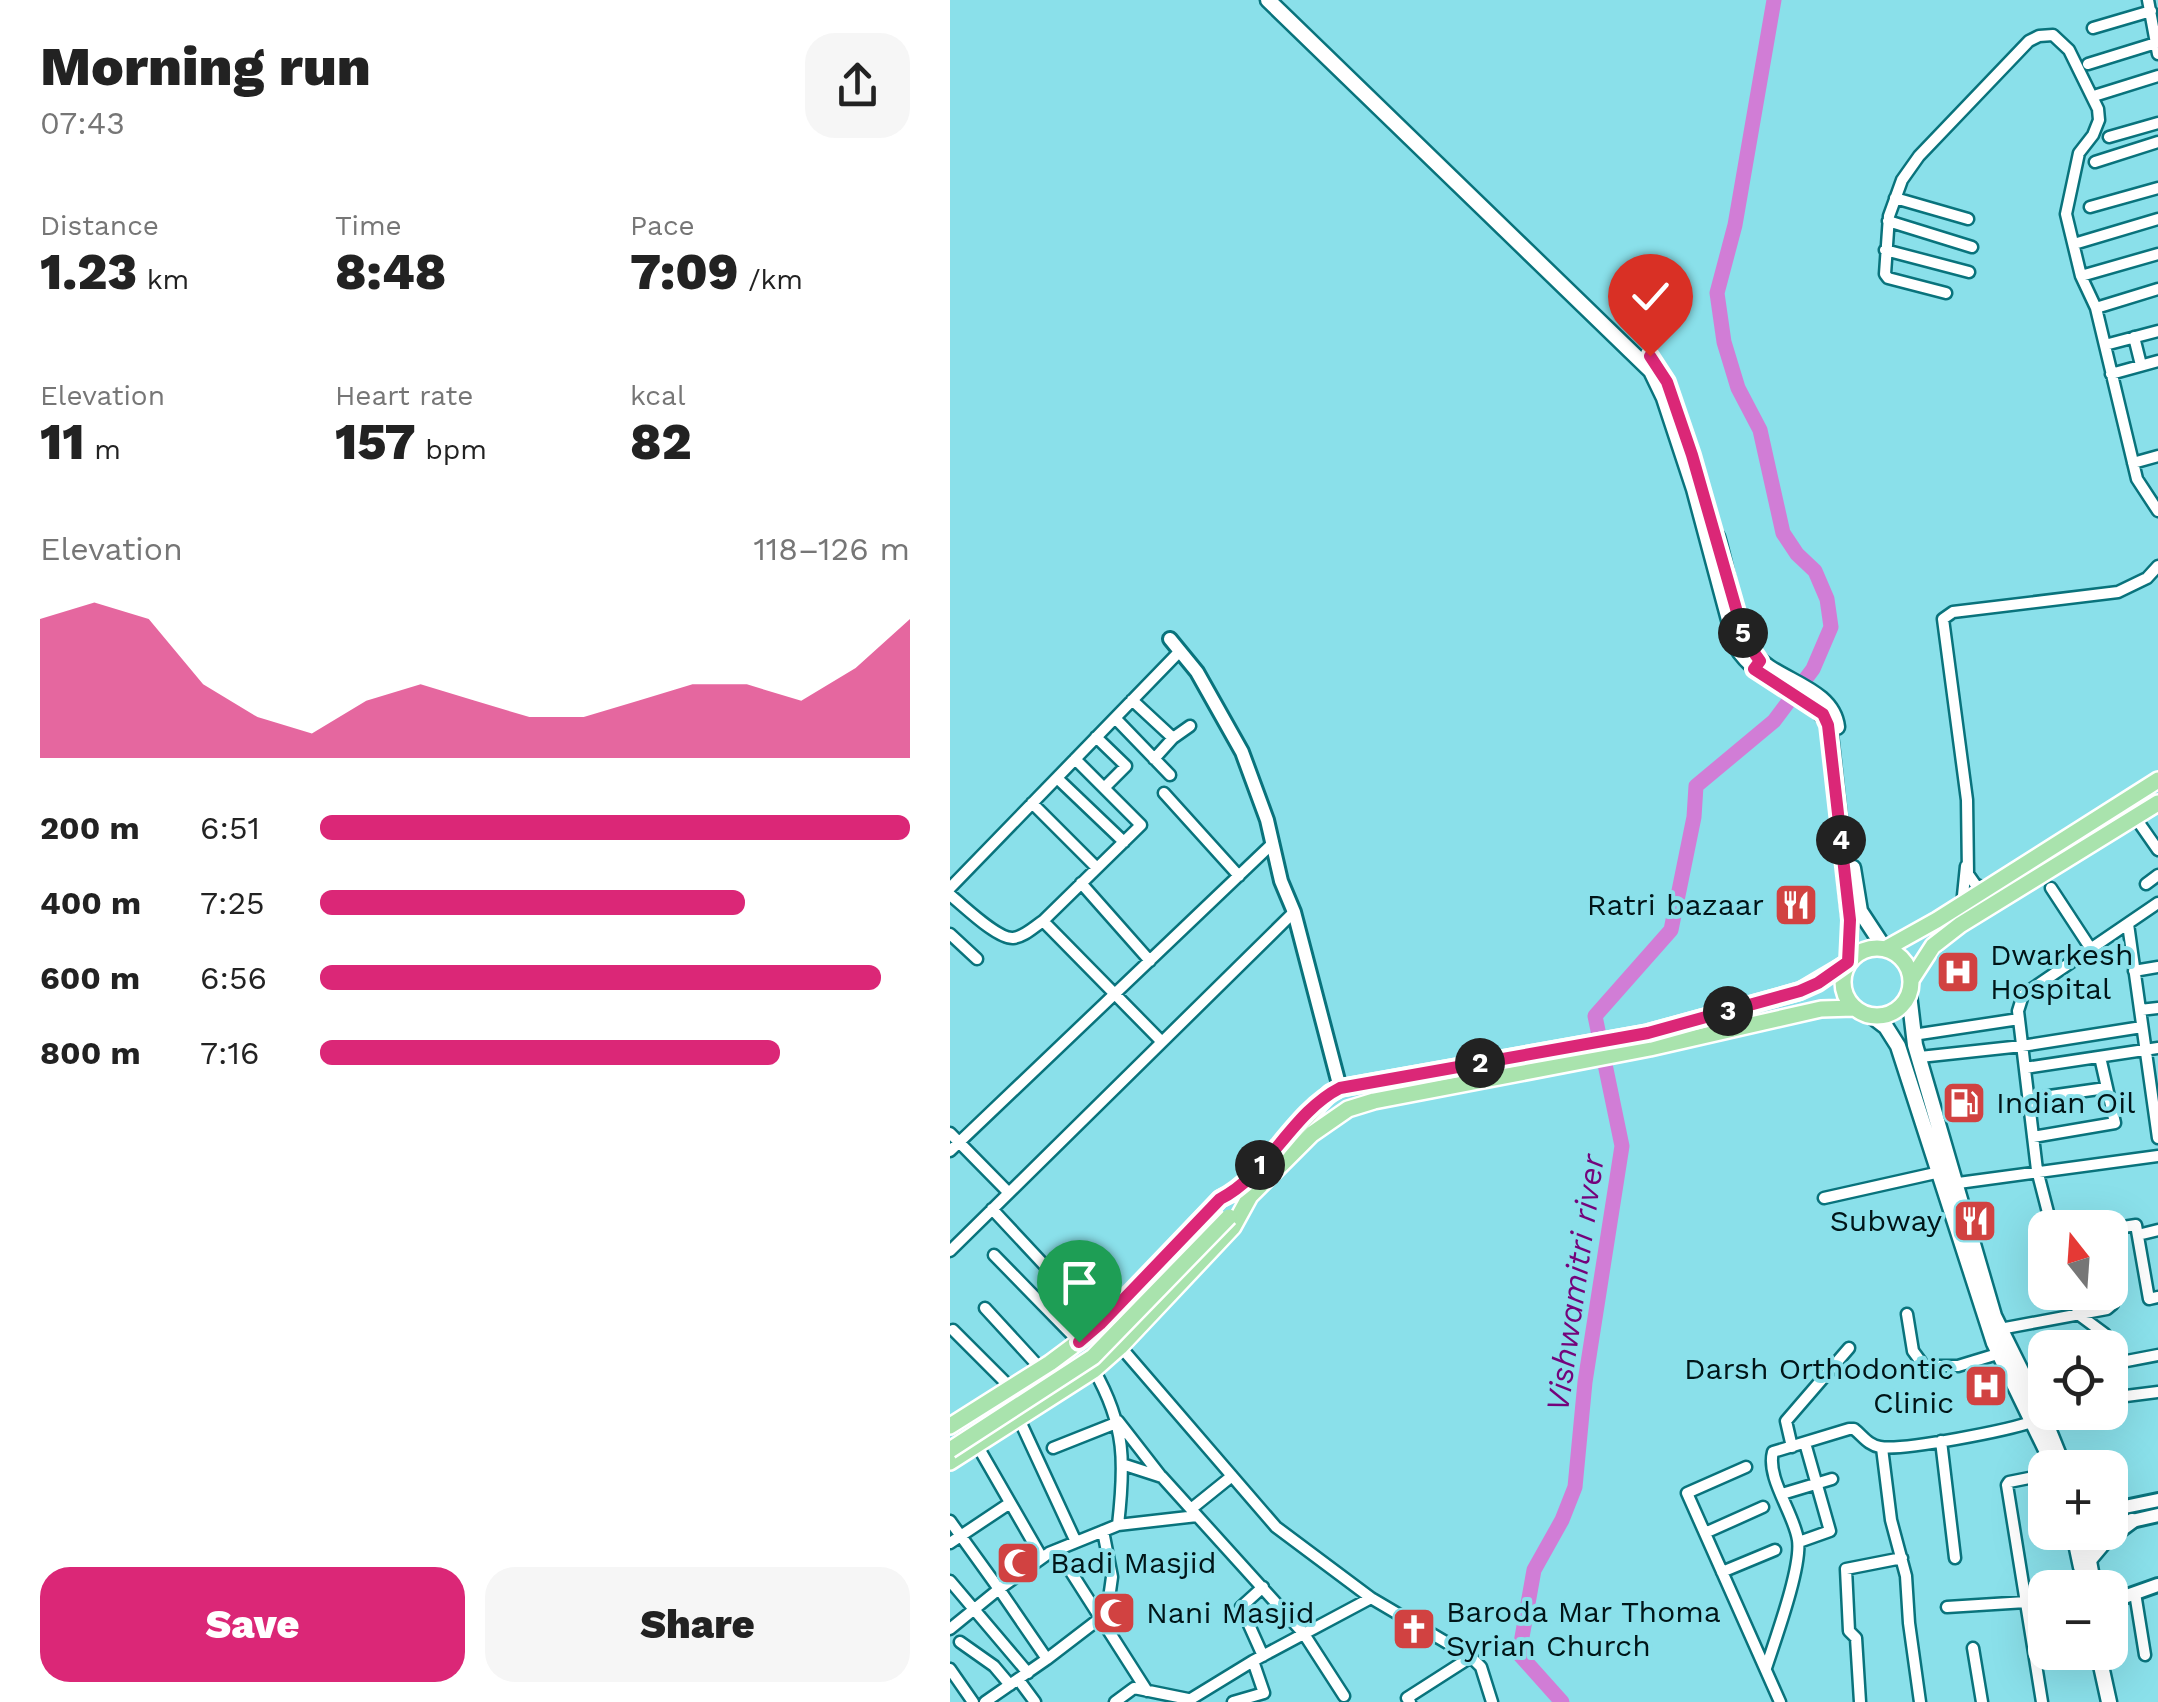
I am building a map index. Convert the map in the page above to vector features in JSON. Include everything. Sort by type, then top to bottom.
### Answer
[{"type":"main road","points":[[1268,0],[1651,371],[1664,398],[1708,536],[1732,635],[1743,657],[1836,718],[1860,912],[1885,948],[1903,960],[1910,987],[1913,1035],[1933,1132],[1976,1294],[2028,1393]]},
{"type":"main road","points":[[1282,0],[1658,365],[1692,455],[1745,640],[1762,669]]},
{"type":"main road","points":[[1825,708],[1850,920],[1843,991],[1854,1008]]},
{"type":"main road","points":[[1649,1040],[1818,983],[1864,950],[1885,948],[1960,905],[2158,780]]},
{"type":"main road","points":[[1873,1017],[1895,1012],[1932,946],[2158,803]]},
{"type":"main road","points":[[950,1426],[1079,1342],[1220,1199],[1243,1193],[1312,1134],[1348,1109],[1374,1101],[1549,1059],[1821,1009],[1854,1008],[1886,1027],[1898,1046],[1933,1132]]},
{"type":"main road","points":[[950,1450],[1094,1357],[1243,1193],[1299,1122],[1330,1094],[1340,1088],[1549,1059]]},
{"type":"main road","points":[[1340,1088],[1333,1102],[1337,1108],[1348,1109]]},
{"type":"main road","points":[[1946,1180],[2005,1352]]},
{"type":"main road","points":[[950,1462],[1094,1370],[1120,1347],[1233,1227],[1243,1193]]},
{"type":"main road","points":[[950,1440],[1086,1350],[1225,1213]]},
{"type":"main road","points":[[2089,1560],[2105,1541],[2132,1521]]},
{"type":"main road","points":[[2085,1550],[2091,1570]]},
{"type":"main road","points":[[2102,1670],[2109,1702]]},
{"type":"main road","points":[[2111,1670],[2117,1702]]},
{"type":"street","points":[[2088,64],[2157,49],[2149,5],[2092,28]]},
{"type":"street","points":[[1946,294],[1888,278],[1883,268],[1888,221],[1902,180],[2015,55],[2038,36],[2053,34],[2069,50],[2098,109],[2099,120],[2093,134],[2079,153],[2066,214],[2081,276],[2096,308],[2137,479],[2158,510]]},
{"type":"street","points":[[2097,95],[2158,76]]},
{"type":"street","points":[[2109,137],[2158,123]]},
{"type":"street","points":[[2095,162],[2158,142]]},
{"type":"street","points":[[2090,207],[2158,188]]},
{"type":"street","points":[[1895,198],[1968,219]]},
{"type":"street","points":[[2074,244],[2158,219]]},
{"type":"street","points":[[1888,221],[1972,246]]},
{"type":"street","points":[[1885,250],[1969,272]]},
{"type":"street","points":[[2081,276],[2158,254]]},
{"type":"street","points":[[2096,308],[2158,289]]},
{"type":"street","points":[[2105,345],[2158,331]]},
{"type":"street","points":[[2134,337],[2141,365]]},
{"type":"street","points":[[2111,374],[2158,361]]},
{"type":"street","points":[[2133,463],[2158,456]]},
{"type":"street","points":[[1986,889],[1975,884],[1968,874],[1967,800],[1943,625],[1945,616],[2118,592],[2146,578],[2158,566]]},
{"type":"street","points":[[1170,639],[1197,672],[1242,752],[1294,912],[1340,1088]]},
{"type":"street","points":[[1075,759],[1141,825],[1043,921],[1010,939],[1000,935],[950,892],[1032,803],[1180,651]]},
{"type":"street","points":[[1132,700],[1173,738]]},
{"type":"street","points":[[1115,718],[1170,775]]},
{"type":"street","points":[[1154,759],[1190,726]]},
{"type":"street","points":[[1096,737],[1126,766],[1104,788]]},
{"type":"street","points":[[1056,778],[1124,842]]},
{"type":"street","points":[[1164,794],[1239,876]]},
{"type":"street","points":[[1032,803],[1097,868]]},
{"type":"street","points":[[2135,817],[2158,850]]},
{"type":"street","points":[[950,1151],[1273,843]]},
{"type":"street","points":[[1960,926],[1967,860]]},
{"type":"street","points":[[2146,884],[2158,875]]},
{"type":"street","points":[[1081,884],[1150,960]]},
{"type":"street","points":[[2052,888],[2091,949]]},
{"type":"street","points":[[2047,1210],[2037,1170],[2018,1011],[2024,995],[2158,903]]},
{"type":"street","points":[[952,1244],[992,1210],[1294,912]]},
{"type":"street","points":[[1043,921],[1162,1042]]},
{"type":"street","points":[[2128,924],[2142,1027],[2152,1049],[2158,1138]]},
{"type":"street","points":[[950,934],[976,959]]},
{"type":"street","points":[[2134,971],[2158,967]]},
{"type":"street","points":[[2140,1010],[2158,1008]]},
{"type":"street","points":[[1913,1035],[2019,1019]]},
{"type":"street","points":[[1920,1057],[2142,1027]]},
{"type":"street","points":[[2024,1068],[2152,1049]]},
{"type":"street","points":[[2033,1137],[2115,1123],[2100,1057]]},
{"type":"street","points":[[2028,1098],[2106,1088]]},
{"type":"street","points":[[950,1133],[1009,1193]]},
{"type":"street","points":[[1824,1198],[2158,1156]]},
{"type":"street","points":[[992,1210],[1100,1324],[1276,1527],[1371,1598],[1471,1657],[1481,1667],[1491,1702]]},
{"type":"street","points":[[2128,1226],[2136,1224],[2149,1299],[2158,1297]]},
{"type":"street","points":[[2138,1234],[2158,1230]]},
{"type":"street","points":[[994,1255],[1079,1342]]},
{"type":"street","points":[[986,1308],[1042,1369]]},
{"type":"street","points":[[2077,1310],[2100,1330]]},
{"type":"street","points":[[2000,1329],[2101,1310]]},
{"type":"street","points":[[1907,1314],[1913,1351],[1924,1366],[1958,1366],[2005,1352]]},
{"type":"street","points":[[953,1330],[1011,1388]]},
{"type":"street","points":[[1792,1447],[1786,1422],[1849,1348]]},
{"type":"street","points":[[2128,1359],[2158,1355]]},
{"type":"street","points":[[1094,1370],[1112,1401],[1124,1465],[1118,1525]]},
{"type":"street","points":[[2128,1395],[2158,1392]]},
{"type":"street","points":[[1766,1668],[1790,1592],[1799,1542],[1772,1454],[1848,1429],[1882,1448],[1941,1441],[2028,1418]]},
{"type":"street","points":[[1019,1419],[1076,1542]]},
{"type":"street","points":[[1053,1448],[1115,1420]]},
{"type":"street","points":[[1115,1420],[1304,1634],[1344,1696]]},
{"type":"street","points":[[1941,1441],[1956,1558]]},
{"type":"street","points":[[1799,1542],[1830,1531],[1805,1443]]},
{"type":"street","points":[[977,1445],[1042,1558]]},
{"type":"street","points":[[1882,1448],[1891,1520],[1902,1558],[1920,1702]]},
{"type":"street","points":[[1124,1465],[1164,1480]]},
{"type":"street","points":[[1746,1467],[1687,1493],[1780,1702]]},
{"type":"street","points":[[950,1629],[1056,1550],[1118,1525],[1194,1513],[1232,1476]]},
{"type":"street","points":[[2028,1478],[2007,1485],[2042,1702]]},
{"type":"street","points":[[1782,1494],[1832,1480]]},
{"type":"street","points":[[2128,1506],[2158,1500]]},
{"type":"street","points":[[955,1540],[1010,1503]]},
{"type":"street","points":[[1705,1533],[1763,1507]]},
{"type":"street","points":[[2128,1522],[2158,1516]]},
{"type":"street","points":[[950,1521],[955,1540],[999,1590],[1047,1659]]},
{"type":"street","points":[[985,1702],[1107,1613],[1112,1577],[1103,1532]]},
{"type":"street","points":[[1056,1550],[1147,1691]]},
{"type":"street","points":[[1722,1572],[1776,1550]]},
{"type":"street","points":[[1860,1702],[1856,1638],[1849,1630],[1846,1569],[1902,1558]]},
{"type":"street","points":[[950,1581],[1035,1702]]},
{"type":"street","points":[[2128,1596],[2158,1585]]},
{"type":"street","points":[[1233,1702],[1264,1693],[1242,1607],[1263,1588]]},
{"type":"street","points":[[2135,1593],[2144,1655]]},
{"type":"street","points":[[1119,1701],[1134,1688],[1187,1700],[1371,1598]]},
{"type":"street","points":[[1947,1607],[2026,1602]]},
{"type":"street","points":[[960,1642],[1019,1679]]},
{"type":"street","points":[[1973,1648],[1982,1702]]},
{"type":"street","points":[[1410,1702],[1408,1698],[1471,1657]]},
{"type":"street","points":[[950,1669],[972,1702]]},
{"type":"waterway","name":"Vishwamitri river","points":[[1562,1702],[1519,1654],[1534,1570],[1575,1487],[1585,1382],[1622,1146],[1595,1016],[1671,930],[1694,817],[1696,786],[1774,721],[1813,669],[1831,627],[1827,599],[1815,571],[1783,533],[1760,430],[1738,388],[1724,342],[1717,293],[1735,225],[1774,0]]},
{"type":"place","name":"Ratri bazaar","points":[[1796,905]]},
{"type":"place","name":"Dwarkesh Hospital","points":[[1958,972]]},
{"type":"place","name":"Indian Oil","points":[[1964,1103]]},
{"type":"place","name":"Subway","points":[[1975,1221]]},
{"type":"place","name":"Darsh Orthodontic Clinic","points":[[1986,1386]]},
{"type":"place","name":"Badi Masjid","points":[[1018,1563]]},
{"type":"place","name":"Nani Masjid","points":[[1114,1613]]},
{"type":"place","name":"Baroda Mar Thoma Syrian Church","points":[[1414,1629]]},
{"type":"route","points":[[1079,1342],[1220,1199],[1236,1191],[1299,1122],[1340,1088],[1648,1033],[1800,991],[1848,962],[1850,920],[1828,725],[1823,714],[1754,669],[1760,661],[1745,640],[1692,455],[1667,382],[1650,356]]}]
